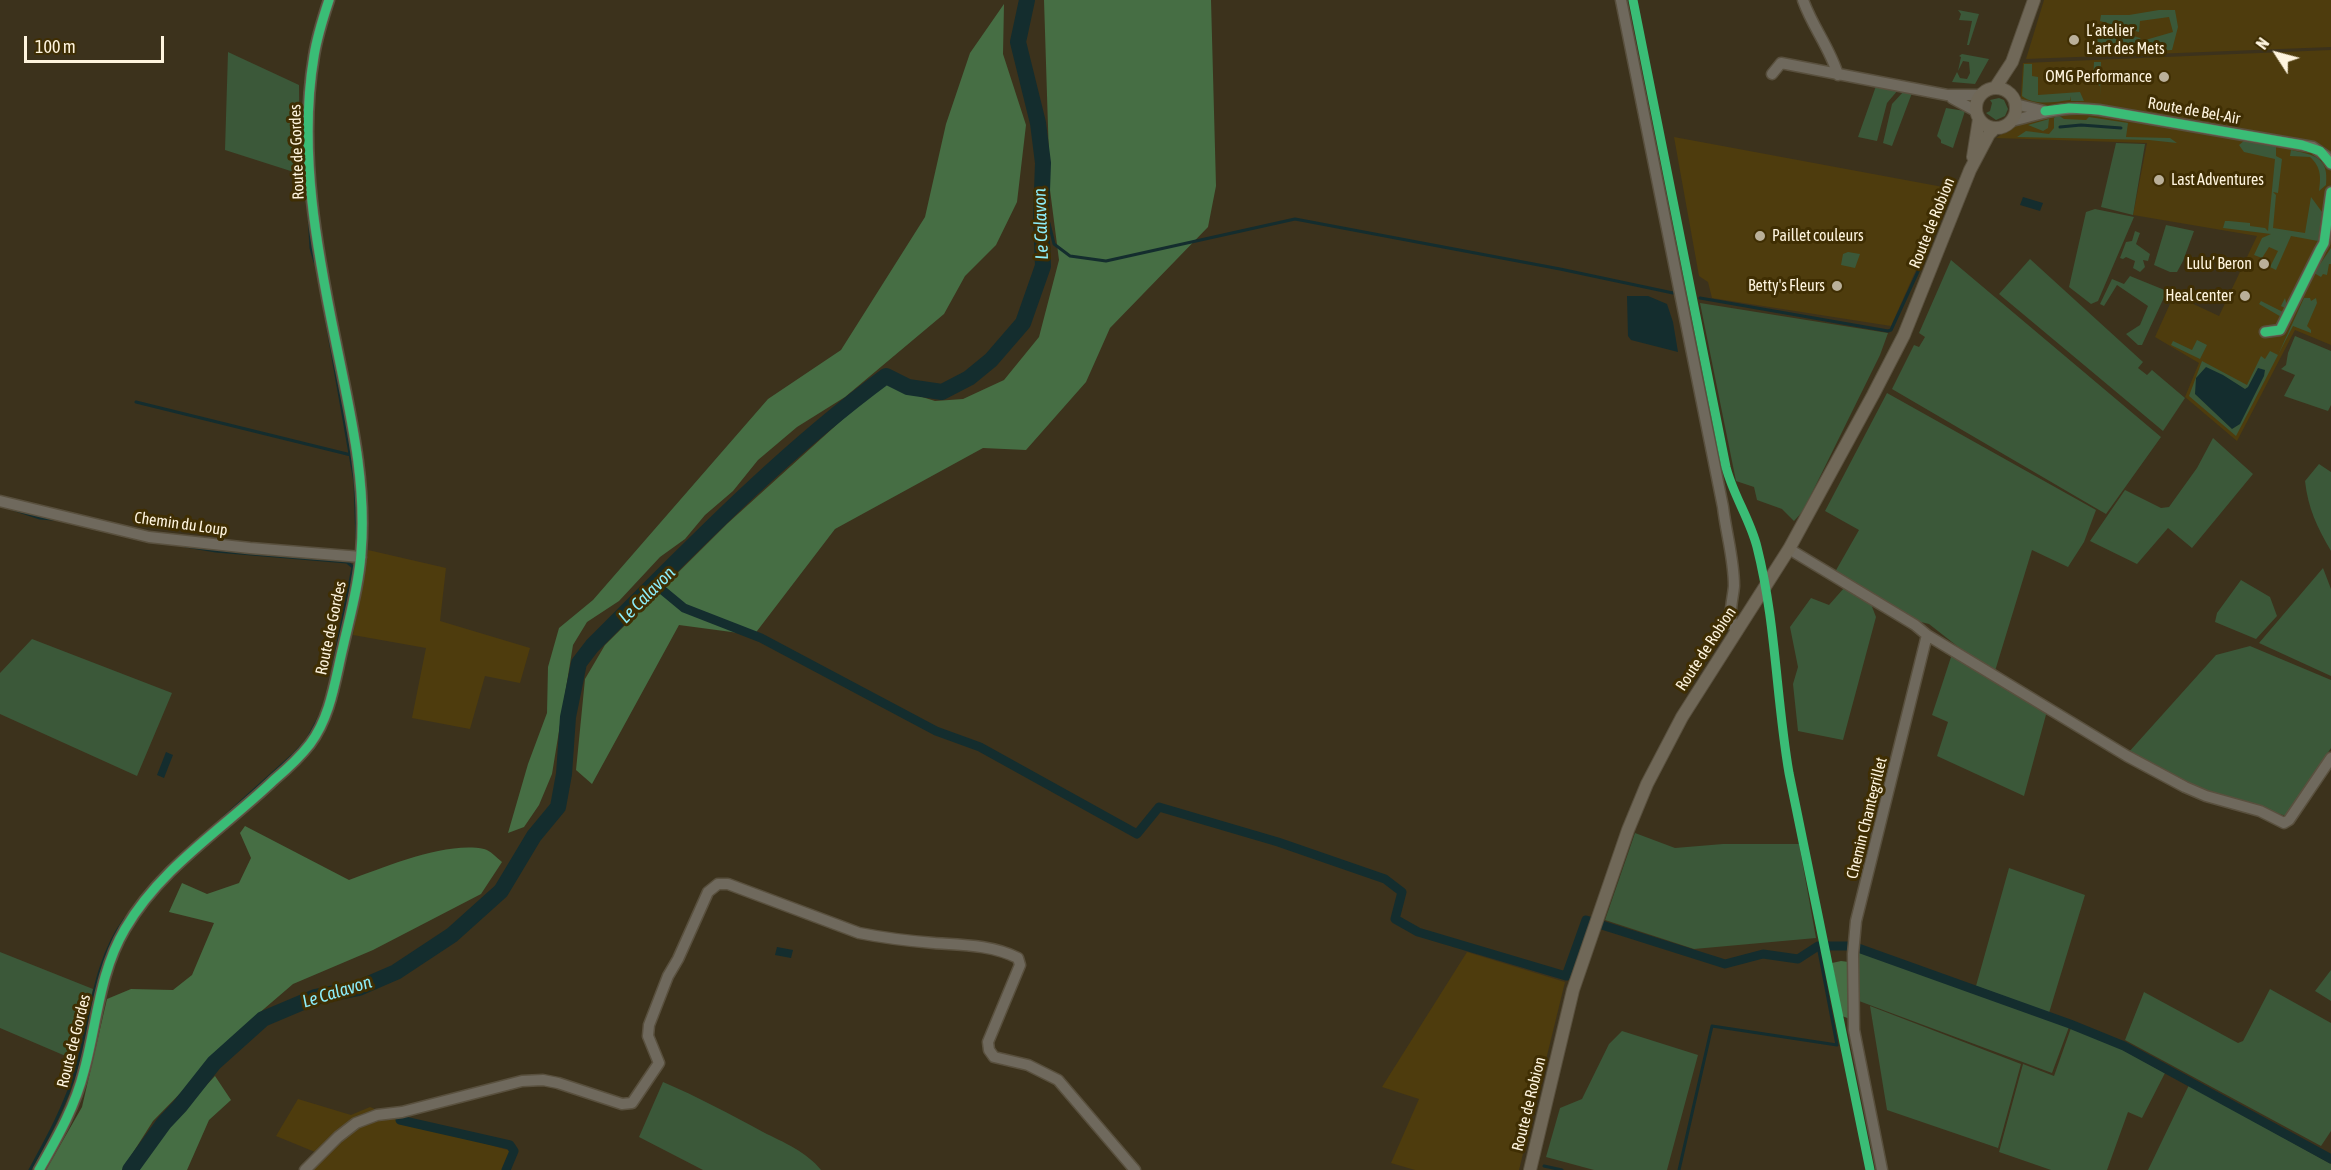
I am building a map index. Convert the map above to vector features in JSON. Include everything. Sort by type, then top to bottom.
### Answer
[{"type":"main road","points":[[2012,62],[2012,99],[2015,110],[2011,121],[1995,128],[1983,123],[1978,115],[1981,95],[1995,88],[2012,62],[2034,0]]},
{"type":"main road","points":[[1995,88],[2012,99]]},
{"type":"main road","name":"Route de Robion","points":[[1970,170],[1978,115]]},
{"type":"main road","name":"Route de Robion","points":[[1530,1170],[1573,990],[1628,830],[1647,784],[1665,748],[1704,682],[1789,549],[1904,335],[1970,170],[1989,134],[1995,128]]},
{"type":"street","name":"Route de Gordes","points":[[39,1170],[71,1111],[85,1070],[102,987],[116,947],[125,930],[147,897],[174,867],[300,756],[318,732],[331,697],[361,557],[363,520],[361,477],[354,429],[324,283],[311,177],[309,120],[314,55],[329,0]]},
{"type":"street","points":[[1620,0],[1723,507],[1733,575],[1732,624],[1737,631]]},
{"type":"street","points":[[1803,0],[1835,63],[1838,75]]},
{"type":"street","points":[[1807,11],[1814,0]]},
{"type":"street","points":[[1772,74],[1781,63],[1947,95],[1981,95]]},
{"type":"street","points":[[1947,95],[1978,115]]},
{"type":"street","name":"Route de Bel-Air","points":[[2012,99],[2045,111]]},
{"type":"street","name":"Route de Bel-Air","points":[[2011,121],[2045,111],[2069,108],[2091,109],[2302,145],[2320,151],[2331,164]]},
{"type":"street","points":[[2265,332],[2280,330],[2324,243],[2331,192]]},
{"type":"street","name":"Chemin du Loup","points":[[0,501],[149,537],[361,557]]},
{"type":"street","points":[[1789,549],[2127,756],[2206,796],[2260,811],[2284,823],[2289,820],[2331,758]]},
{"type":"street","name":"Chemin Chantegrillet","points":[[1882,1170],[1854,1030],[1853,954],[1856,921],[1927,635]]},
{"type":"street","points":[[305,1170],[338,1137],[356,1123],[377,1115],[402,1112],[522,1081],[543,1080],[622,1104],[632,1103],[659,1063],[648,1036],[649,1024],[668,976],[708,892],[718,884],[728,885],[859,933],[881,938],[980,947],[1008,953],[1018,958],[1020,965],[988,1042],[989,1050],[994,1057],[1029,1065],[1059,1080],[1135,1170]]},
{"type":"shaded area","points":[[2044,0],[2331,0],[2331,47],[2026,59]]},
{"type":"shaded area","points":[[2331,50],[2331,345],[2295,330],[2237,441],[2185,397],[2199,363],[2155,337],[2174,295],[2219,316],[2257,236],[2133,215],[2147,143],[1996,138],[2019,122],[2023,63]]},
{"type":"shaded area","points":[[1674,137],[1943,187],[1927,245],[1891,326],[1712,298],[1708,282],[1699,276]]},
{"type":"shaded area","points":[[368,550],[446,568],[440,621],[530,648],[520,683],[485,676],[470,729],[412,718],[426,648],[353,635]]},
{"type":"shaded area","points":[[1467,952],[1565,982],[1519,1170],[1415,1170],[1391,1163],[1419,1099],[1382,1087]]},
{"type":"shaded area","points":[[298,1099],[351,1115],[370,1107],[393,1117],[511,1151],[504,1170],[304,1170],[315,1152],[276,1136]]},
{"type":"green space","points":[[1044,0],[1211,0],[1216,186],[1208,227],[1110,328],[1086,382],[1026,450],[983,448],[835,529],[754,635],[679,625],[592,784],[576,770],[585,679],[605,645],[728,523],[885,381],[903,391],[935,401],[963,399],[1004,380],[1039,337],[1059,260],[1050,190]]},
{"type":"green space","points":[[1004,4],[1003,54],[1026,125],[1017,202],[996,245],[965,276],[944,314],[845,397],[797,427],[758,460],[733,491],[705,515],[685,539],[660,557],[619,601],[587,622],[573,645],[552,774],[539,805],[524,827],[508,833],[528,764],[547,713],[548,667],[559,628],[593,600],[768,399],[841,350],[925,217],[946,124],[970,53]]},
{"type":"green space","points":[[1958,10],[1979,14],[1969,45],[1967,45],[1972,21],[1959,20],[1961,14]]},
{"type":"green space","points":[[2175,10],[2178,27],[2172,50],[2098,54],[2097,25],[2140,38],[2142,41],[2173,32],[2169,17],[2140,21],[2139,32],[2100,21],[2101,15],[2129,15]]},
{"type":"green space","points":[[228,52],[299,85],[300,174],[225,150]]},
{"type":"green space","points":[[1962,54],[1989,59],[1975,84],[1952,82],[1957,72],[1960,78],[1967,79],[1970,73],[1969,62],[1963,61],[1958,71],[1961,57],[1959,56]]},
{"type":"green space","points":[[2094,62],[2101,62],[2100,96],[2100,86],[2093,82]]},
{"type":"green space","points":[[2024,64],[2032,64],[2032,76],[2038,77],[2038,95],[2080,92],[2084,101],[2071,101],[2070,96],[2070,100],[2039,102],[2022,96]]},
{"type":"green space","points":[[1876,86],[1898,90],[1887,103],[1877,141],[1858,137]]},
{"type":"green space","points":[[1904,91],[1912,93],[1892,146],[1883,143],[1892,104]]},
{"type":"green space","points":[[1999,98],[2004,100],[2008,109],[2005,116],[1996,120],[1986,113],[1990,111],[1992,103],[1990,100]]},
{"type":"green space","points":[[1946,108],[1965,111],[1953,148],[1941,143],[1937,136]]},
{"type":"green space","points":[[2192,113],[2218,117],[2217,122],[2190,118]]},
{"type":"green space","points":[[2058,115],[2064,119],[2086,120],[2089,117],[2128,123],[2126,137],[2170,138],[2177,143],[2149,140],[2017,137],[2026,131],[2049,134],[2054,128],[2054,118]]},
{"type":"green space","points":[[2049,119],[2048,128],[2043,131],[2028,125]]},
{"type":"green space","points":[[2245,140],[2276,146],[2276,156],[2282,159],[2278,193],[2273,192],[2276,195],[2273,228],[2305,233],[2311,197],[2322,212],[2318,241],[2291,236],[2276,270],[2270,267],[2278,251],[2269,247],[2262,258],[2254,255],[2262,238],[2271,234],[2223,228],[2225,221],[2229,221],[2250,223],[2250,226],[2265,228],[2268,231],[2275,159],[2244,152],[2239,145]]},
{"type":"green space","points":[[2116,143],[2145,144],[2133,215],[2101,207]]},
{"type":"green space","points":[[2291,150],[2313,156],[2323,163],[2326,185],[2319,191],[2320,176],[2316,164],[2310,157],[2290,156]]},
{"type":"green space","points":[[2095,209],[2134,217],[2098,301],[2091,304],[2069,287],[2086,212]]},
{"type":"green space","points":[[2166,225],[2194,231],[2177,272],[2170,272],[2154,265]]},
{"type":"green space","points":[[2135,231],[2140,233],[2136,244],[2150,254],[2148,261],[2143,260],[2145,267],[2140,272],[2133,268],[2135,261],[2126,257],[2120,258],[2126,242],[2132,241]]},
{"type":"green space","points":[[2331,248],[2331,264],[2329,264],[2327,275],[2323,274],[2321,277],[2314,273]]},
{"type":"green space","points":[[1848,252],[1860,254],[1855,268],[1841,265],[1843,254]]},
{"type":"green space","points":[[2030,259],[2143,362],[2138,368],[2147,375],[2152,370],[2185,398],[2163,431],[1999,294]]},
{"type":"green space","points":[[1951,260],[2161,437],[2106,514],[1892,389],[1914,345],[1919,347],[1925,337],[1919,333]]},
{"type":"green space","points":[[2130,276],[2167,291],[2142,345],[2138,345],[2126,334],[2140,325],[2148,306],[2117,285],[2104,306],[2100,304],[2112,279],[2124,284]]},
{"type":"green space","points":[[2285,298],[2287,306],[2283,318],[2259,304],[2261,301],[2283,312],[2285,308],[2281,306]]},
{"type":"green space","points":[[2304,298],[2310,298],[2311,301],[2316,298],[2317,303],[2307,326],[2311,333],[2293,326],[2278,355]]},
{"type":"green space","points":[[1700,303],[1888,333],[1880,355],[1803,511],[1794,521],[1782,509],[1757,500],[1754,487],[1736,481]]},
{"type":"green space","points":[[2295,336],[2331,351],[2331,405],[2328,411],[2284,396],[2295,375],[2281,369],[2286,365]]},
{"type":"green space","points":[[2197,340],[2207,345],[2200,359],[2171,345],[2173,341],[2192,350]]},
{"type":"green space","points":[[2270,351],[2278,355],[2236,436],[2189,396],[2202,361],[2247,385],[2261,356],[2265,359]]},
{"type":"green space","points":[[1887,393],[2096,510],[2084,542],[2068,567],[2032,550],[1995,671],[1966,653],[1929,624],[1913,620],[1835,572],[1859,530],[1825,511]]},
{"type":"green space","points":[[2213,438],[2253,474],[2192,548],[2168,528],[2137,564],[2090,541],[2125,490],[2161,508],[2169,507],[2197,468]]},
{"type":"green space","points":[[2319,464],[2331,472],[2331,551],[2314,517],[2305,481]]},
{"type":"green space","points":[[2323,568],[2331,589],[2331,676],[2259,643]]},
{"type":"green space","points":[[2241,580],[2270,597],[2277,616],[2256,639],[2215,622],[2217,613]]},
{"type":"green space","points":[[1844,588],[1871,604],[1876,617],[1843,740],[1798,731],[1793,684],[1798,667],[1790,627],[1811,598],[1829,605]]},
{"type":"green space","points":[[32,639],[172,693],[137,776],[0,714],[0,673]]},
{"type":"green space","points":[[2250,646],[2331,680],[2331,748],[2286,816],[2189,785],[2128,753],[2216,655]]},
{"type":"green space","points":[[1952,654],[2047,711],[2024,796],[1937,756],[1948,722],[1932,715]]},
{"type":"green space","points":[[245,826],[349,880],[398,862],[452,849],[484,849],[502,862],[481,894],[373,950],[293,984],[258,1014],[153,1121],[122,1170],[46,1170],[82,1107],[107,999],[131,989],[173,990],[192,975],[214,923],[169,912],[182,883],[207,894],[239,883],[251,858],[240,833]]},
{"type":"green space","points":[[1635,833],[1675,848],[1723,844],[1799,844],[1816,938],[1694,949],[1605,920]]},
{"type":"green space","points":[[2009,868],[2085,895],[2049,1013],[1976,986]]},
{"type":"green space","points":[[0,952],[93,989],[75,1060],[0,1028]]},
{"type":"green space","points":[[1859,952],[2069,1027],[2052,1073],[1859,1001]]},
{"type":"green space","points":[[1849,962],[1850,1019],[1842,1016],[1832,963]]},
{"type":"green space","points":[[2331,970],[2331,1001],[2315,991]]},
{"type":"green space","points":[[2270,989],[2331,1023],[2331,1131],[2321,1146],[2125,1040],[2144,992],[2238,1043],[2243,1041]]},
{"type":"green space","points":[[1870,1006],[2021,1064],[1998,1148],[1887,1110]]},
{"type":"green space","points":[[2071,1028],[2122,1049],[2165,1073],[2142,1118],[2128,1112],[2107,1170],[2051,1170],[1999,1152],[2023,1064],[2054,1076]]},
{"type":"green space","points":[[1622,1031],[1698,1055],[1667,1170],[1594,1170],[1546,1157],[1560,1108],[1582,1099],[1609,1044]]},
{"type":"green space","points":[[215,1076],[231,1100],[209,1120],[187,1170],[139,1170],[163,1131]]},
{"type":"green space","points":[[663,1082],[794,1148],[821,1170],[703,1170],[639,1137]]},
{"type":"green space","points":[[2189,1085],[2331,1164],[2331,1170],[2148,1170]]},
{"type":"water","points":[[2023,197],[2043,203],[2040,211],[2020,205]]},
{"type":"water","points":[[1627,296],[1648,296],[1667,304],[1673,322],[1678,352],[1631,340],[1628,336]]},
{"type":"water","points":[[2206,367],[2245,389],[2258,368],[2265,370],[2240,424],[2232,429],[2195,394],[2196,378]]},
{"type":"water","points":[[166,752],[173,755],[164,778],[157,775]]},
{"type":"water","points":[[777,947],[793,950],[791,958],[775,955]]},
{"type":"waterway","name":"Le Calavon","points":[[130,1170],[164,1123],[214,1063],[263,1019],[315,997],[359,988],[396,972],[452,935],[501,891],[534,836],[558,807],[564,774],[568,717],[579,663],[592,646],[734,505],[808,438],[886,376],[908,387],[942,392],[969,378],[991,360],[1023,323],[1043,266],[1041,218],[1043,163],[1038,123],[1018,42],[1027,0]]},
{"type":"waterway","points":[[2060,127],[2081,125],[2121,128]]},
{"type":"waterway","points":[[304,159],[305,182]]},
{"type":"waterway","points":[[309,215],[311,248],[315,262]]},
{"type":"waterway","points":[[1041,218],[1049,223],[1054,244],[1070,256],[1106,261],[1295,219],[1560,269],[1673,293]]},
{"type":"waterway","points":[[1700,298],[1888,331],[1891,330],[1921,265]]},
{"type":"waterway","points":[[325,312],[355,482],[357,540]]},
{"type":"waterway","points":[[136,402],[351,455]]},
{"type":"waterway","points":[[13,509],[40,518],[53,519]]},
{"type":"waterway","points":[[186,546],[216,551],[347,562],[353,567],[331,679]]},
{"type":"waterway","points":[[655,584],[684,608],[761,638],[936,731],[980,747],[1137,834],[1159,807],[1278,842],[1385,879],[1402,892],[1395,919],[1418,932],[1566,976],[1586,920],[1725,964],[1763,954],[1798,959],[1818,946],[1851,946]]},
{"type":"waterway","points":[[224,817],[294,754],[307,740],[321,714]]},
{"type":"waterway","points":[[30,1170],[56,1121],[72,1083],[99,973],[114,936],[125,919]]},
{"type":"waterway","points":[[1679,1170],[1712,1026],[1837,1045],[1818,946]]},
{"type":"waterway","points":[[1858,948],[2070,1024],[2124,1046],[2331,1159]]},
{"type":"waterway","points":[[400,1120],[510,1145],[514,1151],[506,1170]]},
{"type":"waterway","points":[[1544,1166],[1562,1170]]},
{"type":"cycle path","points":[[39,1170],[76,1097],[109,963],[125,929],[156,886],[284,772],[306,749],[323,722],[335,685],[358,576],[362,500],[347,395],[316,237],[309,164],[308,128],[314,56],[329,0]]},
{"type":"cycle path","points":[[1633,0],[1726,467],[1754,537],[1763,575],[1789,773],[1870,1170]]},
{"type":"cycle path","points":[[2045,111],[2069,108],[2099,110],[2302,145],[2320,151],[2331,164]]},
{"type":"cycle path","points":[[2265,332],[2280,330],[2324,243],[2331,192]]},
{"type":"place","name":"L’atelier L’art des Mets","points":[[2074,40]]},
{"type":"place","name":"OMG Performance","points":[[2164,77]]},
{"type":"place","name":"Last Adventures","points":[[2159,180]]},
{"type":"place","name":"Paillet couleurs","points":[[1760,236]]},
{"type":"place","name":"Lulu’ Beron","points":[[2264,264]]},
{"type":"place","name":"Betty's Fleurs","points":[[1837,286]]},
{"type":"place","name":"Heal center","points":[[2245,296]]}]
